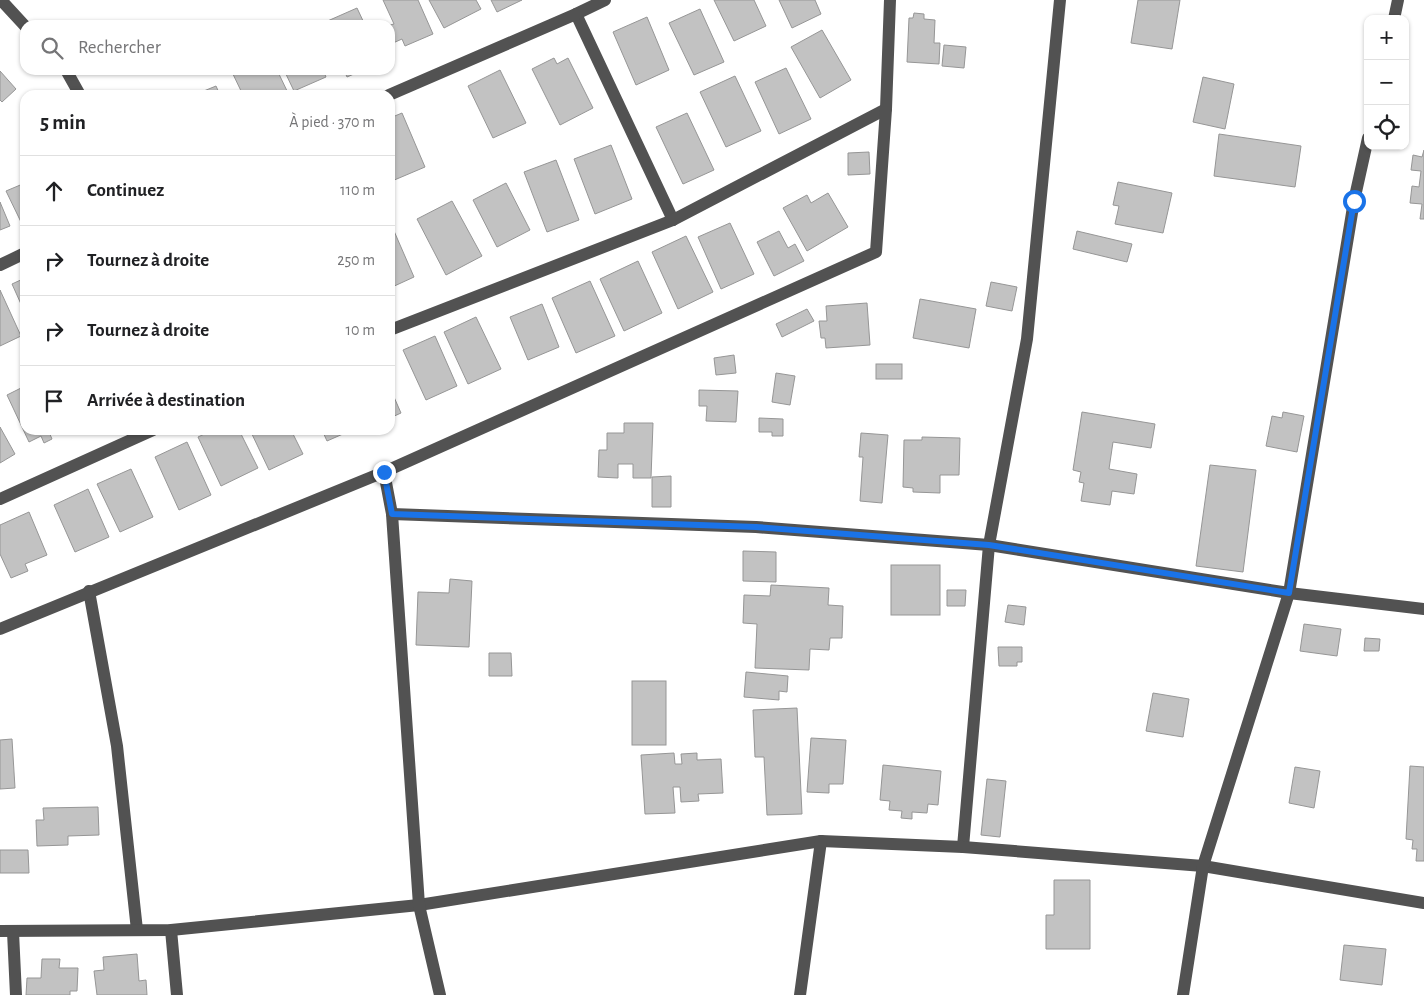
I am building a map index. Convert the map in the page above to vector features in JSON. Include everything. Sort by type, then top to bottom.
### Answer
[{"type":"street","points":[[1,0],[20,21]]},
{"type":"street","points":[[395,93],[605,0]]},
{"type":"street","points":[[0,629],[88,591],[384,472],[876,252],[886,109],[890,0]]},
{"type":"street","points":[[963,846],[989,545],[1027,339],[1060,0]]},
{"type":"street","points":[[1395,15],[1398,0]]},
{"type":"street","points":[[576,14],[672,220]]},
{"type":"street","points":[[69,75],[77,90]]},
{"type":"street","points":[[395,328],[672,220],[886,109]]},
{"type":"street","points":[[1183,995],[1203,866],[1289,593],[1354,201],[1365,150]]},
{"type":"street","points":[[0,265],[20,255]]},
{"type":"street","points":[[0,499],[142,435]]},
{"type":"street","points":[[384,472],[392,514],[420,905],[440,995]]},
{"type":"street","points":[[392,514],[756,527],[989,545],[1289,593],[1424,609]]},
{"type":"street","points":[[88,591],[117,746],[137,930]]},
{"type":"street","points":[[800,995],[821,841]]},
{"type":"street","points":[[16,995],[6,932],[171,930],[420,905],[821,841],[963,846],[1203,866],[1424,902]]},
{"type":"street","points":[[171,930],[177,995]]},
{"type":"building","points":[[383,0],[418,0],[433,34],[405,46],[402,39],[395,42],[395,20],[392,20]]},
{"type":"building","points":[[429,0],[476,0],[481,9],[444,28]]},
{"type":"building","points":[[491,0],[522,0],[497,12]]},
{"type":"building","points":[[714,0],[754,0],[766,26],[734,41]]},
{"type":"building","points":[[779,0],[815,0],[821,14],[792,28]]},
{"type":"building","points":[[1138,0],[1180,0],[1172,49],[1131,43]]},
{"type":"building","points":[[357,8],[363,20],[330,20]]},
{"type":"building","points":[[700,9],[724,62],[694,75],[669,23]]},
{"type":"building","points":[[914,13],[924,14],[924,19],[935,20],[934,43],[940,43],[939,64],[907,62],[909,18],[913,18]]},
{"type":"building","points":[[647,17],[669,70],[636,85],[613,32]]},
{"type":"building","points":[[822,30],[851,80],[820,98],[791,47]]},
{"type":"building","points":[[944,45],[966,47],[964,68],[942,66]]},
{"type":"building","points":[[554,58],[557,64],[568,58],[593,108],[560,125],[532,69]]},
{"type":"building","points":[[786,68],[811,119],[779,134],[755,82]]},
{"type":"building","points":[[500,70],[526,123],[493,138],[468,86]]},
{"type":"building","points":[[0,71],[16,89],[2,102],[0,100]]},
{"type":"building","points":[[233,75],[279,75],[287,90],[241,90]]},
{"type":"building","points":[[286,75],[325,75],[326,77],[294,90]]},
{"type":"building","points":[[735,76],[761,131],[726,147],[700,92]]},
{"type":"building","points":[[1203,77],[1234,84],[1225,129],[1193,122]]},
{"type":"building","points":[[216,86],[218,90],[206,90]]},
{"type":"building","points":[[402,113],[425,167],[395,180],[395,116]]},
{"type":"building","points":[[687,113],[714,170],[683,184],[656,127]]},
{"type":"building","points":[[1219,134],[1301,146],[1295,187],[1214,176]]},
{"type":"building","points":[[611,145],[632,199],[595,214],[574,159]]},
{"type":"building","points":[[1424,150],[1424,219],[1420,219],[1422,204],[1410,203],[1412,186],[1419,187],[1421,171],[1411,170],[1413,155],[1422,157]]},
{"type":"building","points":[[869,152],[870,174],[848,175],[848,153]]},
{"type":"building","points":[[556,160],[579,220],[547,232],[524,172]]},
{"type":"building","points":[[1118,182],[1172,193],[1163,233],[1115,224],[1119,206],[1113,205]]},
{"type":"building","points":[[506,183],[530,230],[497,247],[473,200]]},
{"type":"building","points":[[20,185],[20,220],[6,191]]},
{"type":"building","points":[[828,193],[848,227],[807,251],[783,208],[807,195],[811,203]]},
{"type":"building","points":[[452,201],[482,256],[446,275],[417,219]]},
{"type":"building","points":[[0,202],[10,226],[0,230]]},
{"type":"building","points":[[730,223],[754,274],[721,289],[698,237]]},
{"type":"building","points":[[779,231],[788,248],[795,244],[804,261],[774,276],[757,242]]},
{"type":"building","points":[[1077,231],[1132,244],[1127,262],[1073,249]]},
{"type":"building","points":[[395,233],[414,277],[395,286]]},
{"type":"building","points":[[686,236],[713,292],[678,309],[652,252]]},
{"type":"building","points":[[638,261],[662,313],[624,331],[600,279]]},
{"type":"building","points":[[20,280],[20,302],[12,284]]},
{"type":"building","points":[[590,281],[615,336],[576,353],[552,298]]},
{"type":"building","points":[[991,282],[1017,287],[1012,311],[986,306]]},
{"type":"building","points":[[0,290],[20,336],[0,346]]},
{"type":"building","points":[[920,299],[976,309],[969,348],[913,338]]},
{"type":"building","points":[[867,303],[870,345],[826,348],[825,338],[821,338],[819,321],[827,321],[826,306]]},
{"type":"building","points":[[542,304],[559,347],[528,360],[510,317]]},
{"type":"building","points":[[807,309],[814,321],[782,337],[776,324]]},
{"type":"building","points":[[476,317],[501,369],[468,384],[444,332]]},
{"type":"building","points":[[435,336],[457,386],[426,400],[403,350]]},
{"type":"building","points":[[734,355],[736,373],[716,375],[714,358]]},
{"type":"building","points":[[876,364],[902,364],[902,379],[876,379]]},
{"type":"building","points":[[776,373],[795,376],[790,405],[772,402]]},
{"type":"building","points":[[20,388],[20,423],[7,395]]},
{"type":"building","points":[[699,390],[738,391],[736,422],[706,421],[707,406],[699,406]]},
{"type":"building","points":[[395,399],[401,413],[395,416]]},
{"type":"building","points":[[1082,412],[1155,424],[1151,448],[1113,442],[1109,469],[1137,474],[1134,494],[1112,491],[1110,505],[1081,501],[1084,483],[1079,482],[1081,472],[1073,470]]},
{"type":"building","points":[[1283,412],[1304,416],[1297,452],[1266,446],[1272,416],[1282,418]]},
{"type":"building","points":[[759,418],[783,419],[783,436],[772,436],[772,432],[759,432]]},
{"type":"building","points":[[624,423],[653,423],[651,478],[633,478],[633,464],[618,464],[618,478],[598,477],[599,450],[607,450],[607,433],[624,433]]},
{"type":"building","points":[[0,427],[15,454],[0,463]]},
{"type":"building","points":[[861,433],[888,435],[882,503],[860,501],[863,457],[859,457]]},
{"type":"building","points":[[26,435],[50,435],[52,439],[44,443],[41,436],[29,442]]},
{"type":"building","points":[[202,435],[242,435],[258,468],[221,486],[198,437]]},
{"type":"building","points":[[252,435],[294,435],[303,454],[269,470]]},
{"type":"building","points":[[324,435],[341,435],[327,441]]},
{"type":"building","points":[[922,437],[960,438],[959,475],[940,475],[940,493],[913,492],[913,488],[903,487],[904,440],[922,440]]},
{"type":"building","points":[[187,442],[211,495],[179,510],[155,457]]},
{"type":"building","points":[[1210,465],[1256,470],[1243,572],[1196,566]]},
{"type":"building","points":[[131,469],[153,517],[120,532],[97,484]]},
{"type":"building","points":[[671,476],[671,507],[652,507],[652,477]]},
{"type":"building","points":[[88,489],[109,537],[75,552],[54,505]]},
{"type":"building","points":[[29,512],[47,555],[25,564],[28,571],[11,578],[0,554],[0,525]]},
{"type":"building","points":[[743,551],[776,552],[776,582],[743,581]]},
{"type":"building","points":[[891,565],[940,565],[940,615],[891,615]]},
{"type":"building","points":[[450,579],[472,581],[469,647],[416,645],[418,592],[449,593]]},
{"type":"building","points":[[771,585],[829,588],[828,605],[843,606],[842,638],[830,638],[829,650],[810,649],[809,670],[755,668],[757,624],[743,623],[744,595],[770,596]]},
{"type":"building","points":[[947,590],[966,590],[965,606],[947,606]]},
{"type":"building","points":[[1008,605],[1026,607],[1024,625],[1005,622]]},
{"type":"building","points":[[1304,624],[1341,629],[1337,656],[1300,651]]},
{"type":"building","points":[[1365,638],[1380,639],[1379,651],[1364,651]]},
{"type":"building","points":[[998,647],[1022,647],[1022,662],[1017,662],[1017,666],[999,666]]},
{"type":"building","points":[[489,653],[511,653],[512,676],[489,676]]},
{"type":"building","points":[[746,672],[788,676],[787,692],[779,691],[779,700],[744,697]]},
{"type":"building","points":[[632,681],[666,681],[666,745],[632,745]]},
{"type":"building","points":[[1153,693],[1189,699],[1183,737],[1146,731]]},
{"type":"building","points":[[797,708],[802,814],[767,815],[764,757],[755,757],[753,710]]},
{"type":"building","points":[[811,738],[846,740],[843,784],[829,784],[829,793],[807,792]]},
{"type":"building","points":[[12,739],[15,788],[0,789],[0,740]]},
{"type":"building","points":[[674,753],[675,764],[682,764],[681,754],[697,753],[697,760],[721,759],[723,793],[698,794],[699,801],[681,802],[680,787],[673,787],[675,813],[645,814],[641,755]]},
{"type":"building","points":[[883,765],[941,771],[938,805],[928,804],[927,813],[912,812],[912,819],[901,818],[902,811],[889,810],[890,801],[880,800]]},
{"type":"building","points":[[1410,766],[1424,767],[1424,861],[1416,861],[1417,849],[1412,849],[1413,840],[1406,839]]},
{"type":"building","points":[[1295,767],[1320,771],[1314,808],[1289,803]]},
{"type":"building","points":[[987,779],[1006,781],[1000,837],[981,835]]},
{"type":"building","points":[[98,807],[99,835],[68,836],[68,845],[37,846],[36,820],[44,820],[43,808]]},
{"type":"building","points":[[0,850],[28,850],[29,873],[0,873]]},
{"type":"building","points":[[1054,880],[1090,880],[1090,949],[1046,949],[1046,915],[1054,915]]},
{"type":"building","points":[[1344,945],[1386,949],[1382,985],[1340,980]]},
{"type":"building","points":[[137,954],[139,981],[146,980],[147,995],[97,995],[94,971],[104,970],[103,957]]},
{"type":"building","points":[[42,959],[60,959],[59,968],[78,968],[77,991],[70,991],[70,995],[26,995],[27,978],[41,978]]},
{"type":"route","points":[[384,472],[392,514],[756,527],[989,545],[1289,593],[1354,201]]}]
